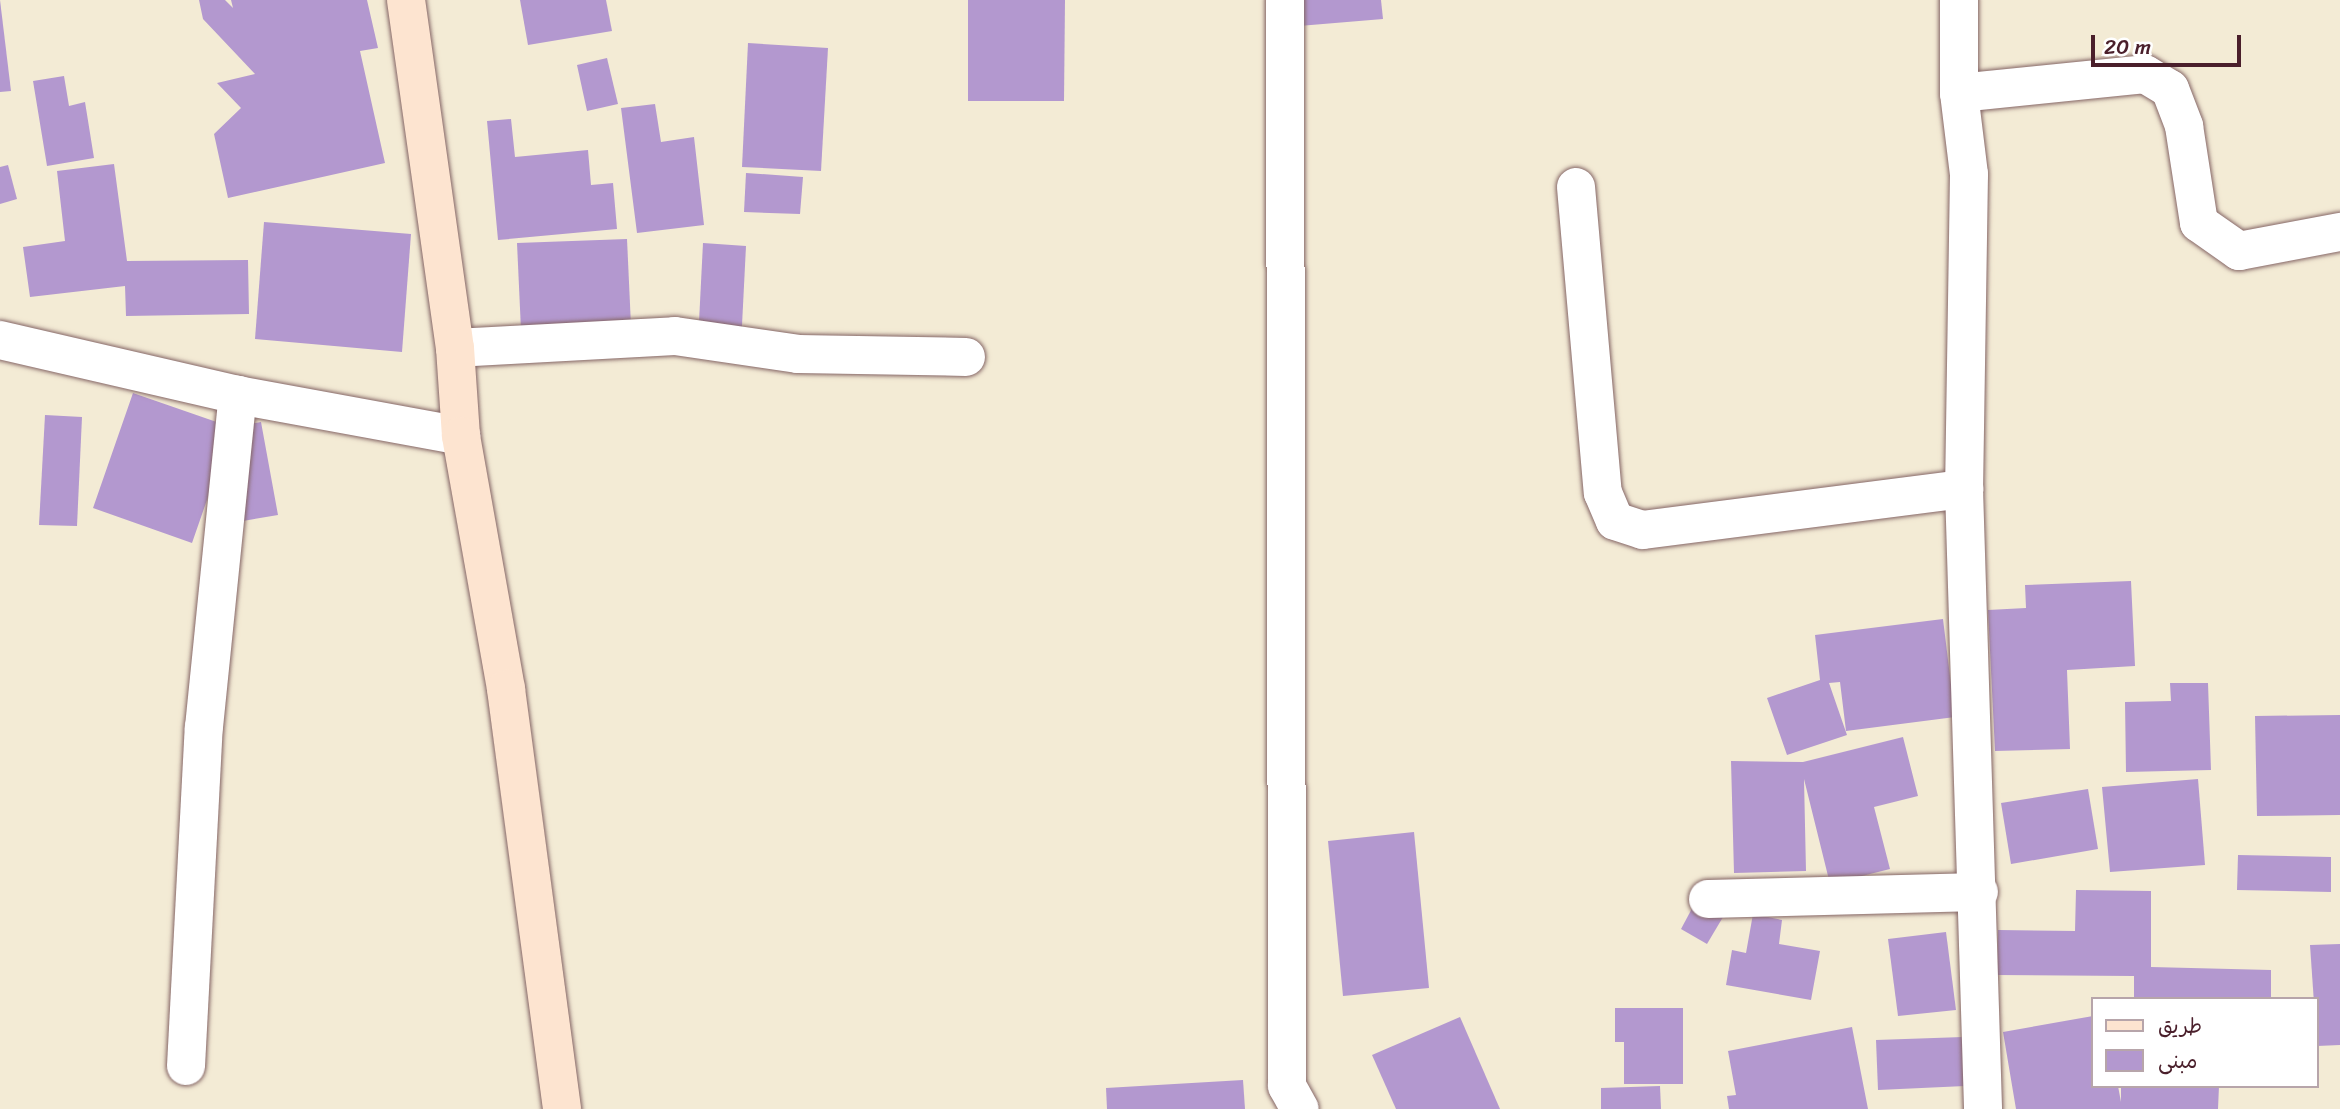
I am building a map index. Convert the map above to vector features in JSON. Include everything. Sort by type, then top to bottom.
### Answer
[{"type":"main road","points":[[406,0],[455,348],[461,436],[506,689],[562,1109]]},
{"type":"street","points":[[1285,0],[1287,1086],[1300,1109]]},
{"type":"street","points":[[1959,0],[1959,93],[1969,174],[1964,489],[1979,892],[1983,1109]]},
{"type":"street","points":[[1959,93],[2145,74],[2170,89],[2184,127],[2199,223],[2239,251],[2340,232]]},
{"type":"street","points":[[1576,187],[1603,493],[1615,521],[1643,530],[1964,489]]},
{"type":"street","points":[[455,348],[675,336],[799,354],[966,357]]},
{"type":"street","points":[[0,340],[238,395],[461,436]]},
{"type":"street","points":[[186,1066],[204,727],[238,395]]},
{"type":"street","points":[[1708,899],[1979,892]]},
{"type":"building","points":[[0,0],[11,91],[0,92]]},
{"type":"building","points":[[199,0],[225,0],[233,8],[231,0],[367,0],[378,48],[360,51],[385,163],[228,198],[214,134],[241,108],[217,83],[255,74],[203,19]]},
{"type":"building","points":[[520,0],[606,0],[612,31],[528,45]]},
{"type":"building","points":[[968,0],[1065,0],[1064,101],[968,101]]},
{"type":"building","points":[[1297,0],[1381,0],[1383,19],[1299,26]]},
{"type":"building","points":[[748,43],[828,48],[821,171],[742,167]]},
{"type":"building","points":[[607,58],[618,104],[587,111],[577,65]]},
{"type":"building","points":[[64,76],[69,106],[85,102],[94,158],[47,166],[33,81]]},
{"type":"building","points":[[655,104],[661,142],[694,137],[704,225],[637,233],[621,108]]},
{"type":"building","points":[[511,119],[515,157],[588,150],[591,185],[613,183],[617,229],[498,240],[487,121]]},
{"type":"building","points":[[114,164],[127,261],[248,260],[249,314],[126,316],[125,286],[30,297],[23,247],[65,241],[57,171]]},
{"type":"building","points":[[8,165],[17,199],[0,204],[0,167]]},
{"type":"building","points":[[746,173],[803,177],[800,214],[744,212]]},
{"type":"building","points":[[264,222],[411,234],[402,352],[255,339]]},
{"type":"building","points":[[627,239],[631,326],[521,330],[517,243]]},
{"type":"building","points":[[703,243],[746,246],[741,345],[698,342]]},
{"type":"building","points":[[133,393],[231,427],[261,422],[278,515],[237,522],[224,451],[192,543],[93,508]]},
{"type":"building","points":[[45,415],[82,417],[77,526],[39,525]]},
{"type":"building","points":[[2131,581],[2135,666],[2067,670],[2070,749],[1995,751],[1988,610],[2026,608],[2025,585]]},
{"type":"building","points":[[1943,619],[1955,717],[1846,731],[1840,682],[1829,683],[1847,735],[1787,755],[1767,698],[1820,680],[1815,635]]},
{"type":"building","points":[[2170,683],[2208,683],[2211,770],[2126,772],[2125,702],[2171,701]]},
{"type":"building","points":[[2340,715],[2340,815],[2257,816],[2255,716]]},
{"type":"building","points":[[1903,737],[1918,796],[1874,807],[1890,869],[1830,884],[1804,779],[1806,871],[1734,873],[1731,761],[1803,762]]},
{"type":"building","points":[[2198,779],[2205,865],[2110,872],[2102,787]]},
{"type":"building","points":[[2088,789],[2098,849],[2011,864],[2001,803]]},
{"type":"building","points":[[1414,832],[1429,988],[1343,996],[1328,841]]},
{"type":"building","points":[[2238,855],[2331,857],[2331,892],[2237,890]]},
{"type":"building","points":[[2076,890],[2151,891],[2151,967],[2271,970],[2271,997],[2134,997],[2134,976],[1997,975],[1998,930],[2075,931]]},
{"type":"building","points":[[1696,901],[1723,917],[1707,944],[1681,929]]},
{"type":"building","points":[[1753,914],[1782,920],[1779,944],[1820,951],[1811,1000],[1726,985],[1732,950],[1746,953]]},
{"type":"building","points":[[1946,932],[1956,1010],[1898,1016],[1888,939]]},
{"type":"building","points":[[2340,944],[2340,1045],[2319,1046],[2319,997],[2314,997],[2310,945]]},
{"type":"building","points":[[1615,1008],[1683,1008],[1683,1084],[1624,1084],[1624,1042],[1615,1042]]},
{"type":"building","points":[[2092,1016],[2092,1088],[2118,1088],[2121,1102],[2121,1088],[2219,1088],[2218,1109],[2016,1109],[2003,1032]]},
{"type":"building","points":[[1460,1017],[1500,1109],[1396,1109],[1372,1055]]},
{"type":"building","points":[[1852,1027],[1868,1109],[1729,1109],[1727,1096],[1736,1095],[1728,1051]]},
{"type":"building","points":[[1963,1037],[1965,1086],[1878,1090],[1876,1040]]},
{"type":"building","points":[[1243,1080],[1245,1109],[1107,1109],[1106,1088]]},
{"type":"building","points":[[1660,1086],[1661,1109],[1601,1109],[1601,1088]]}]
